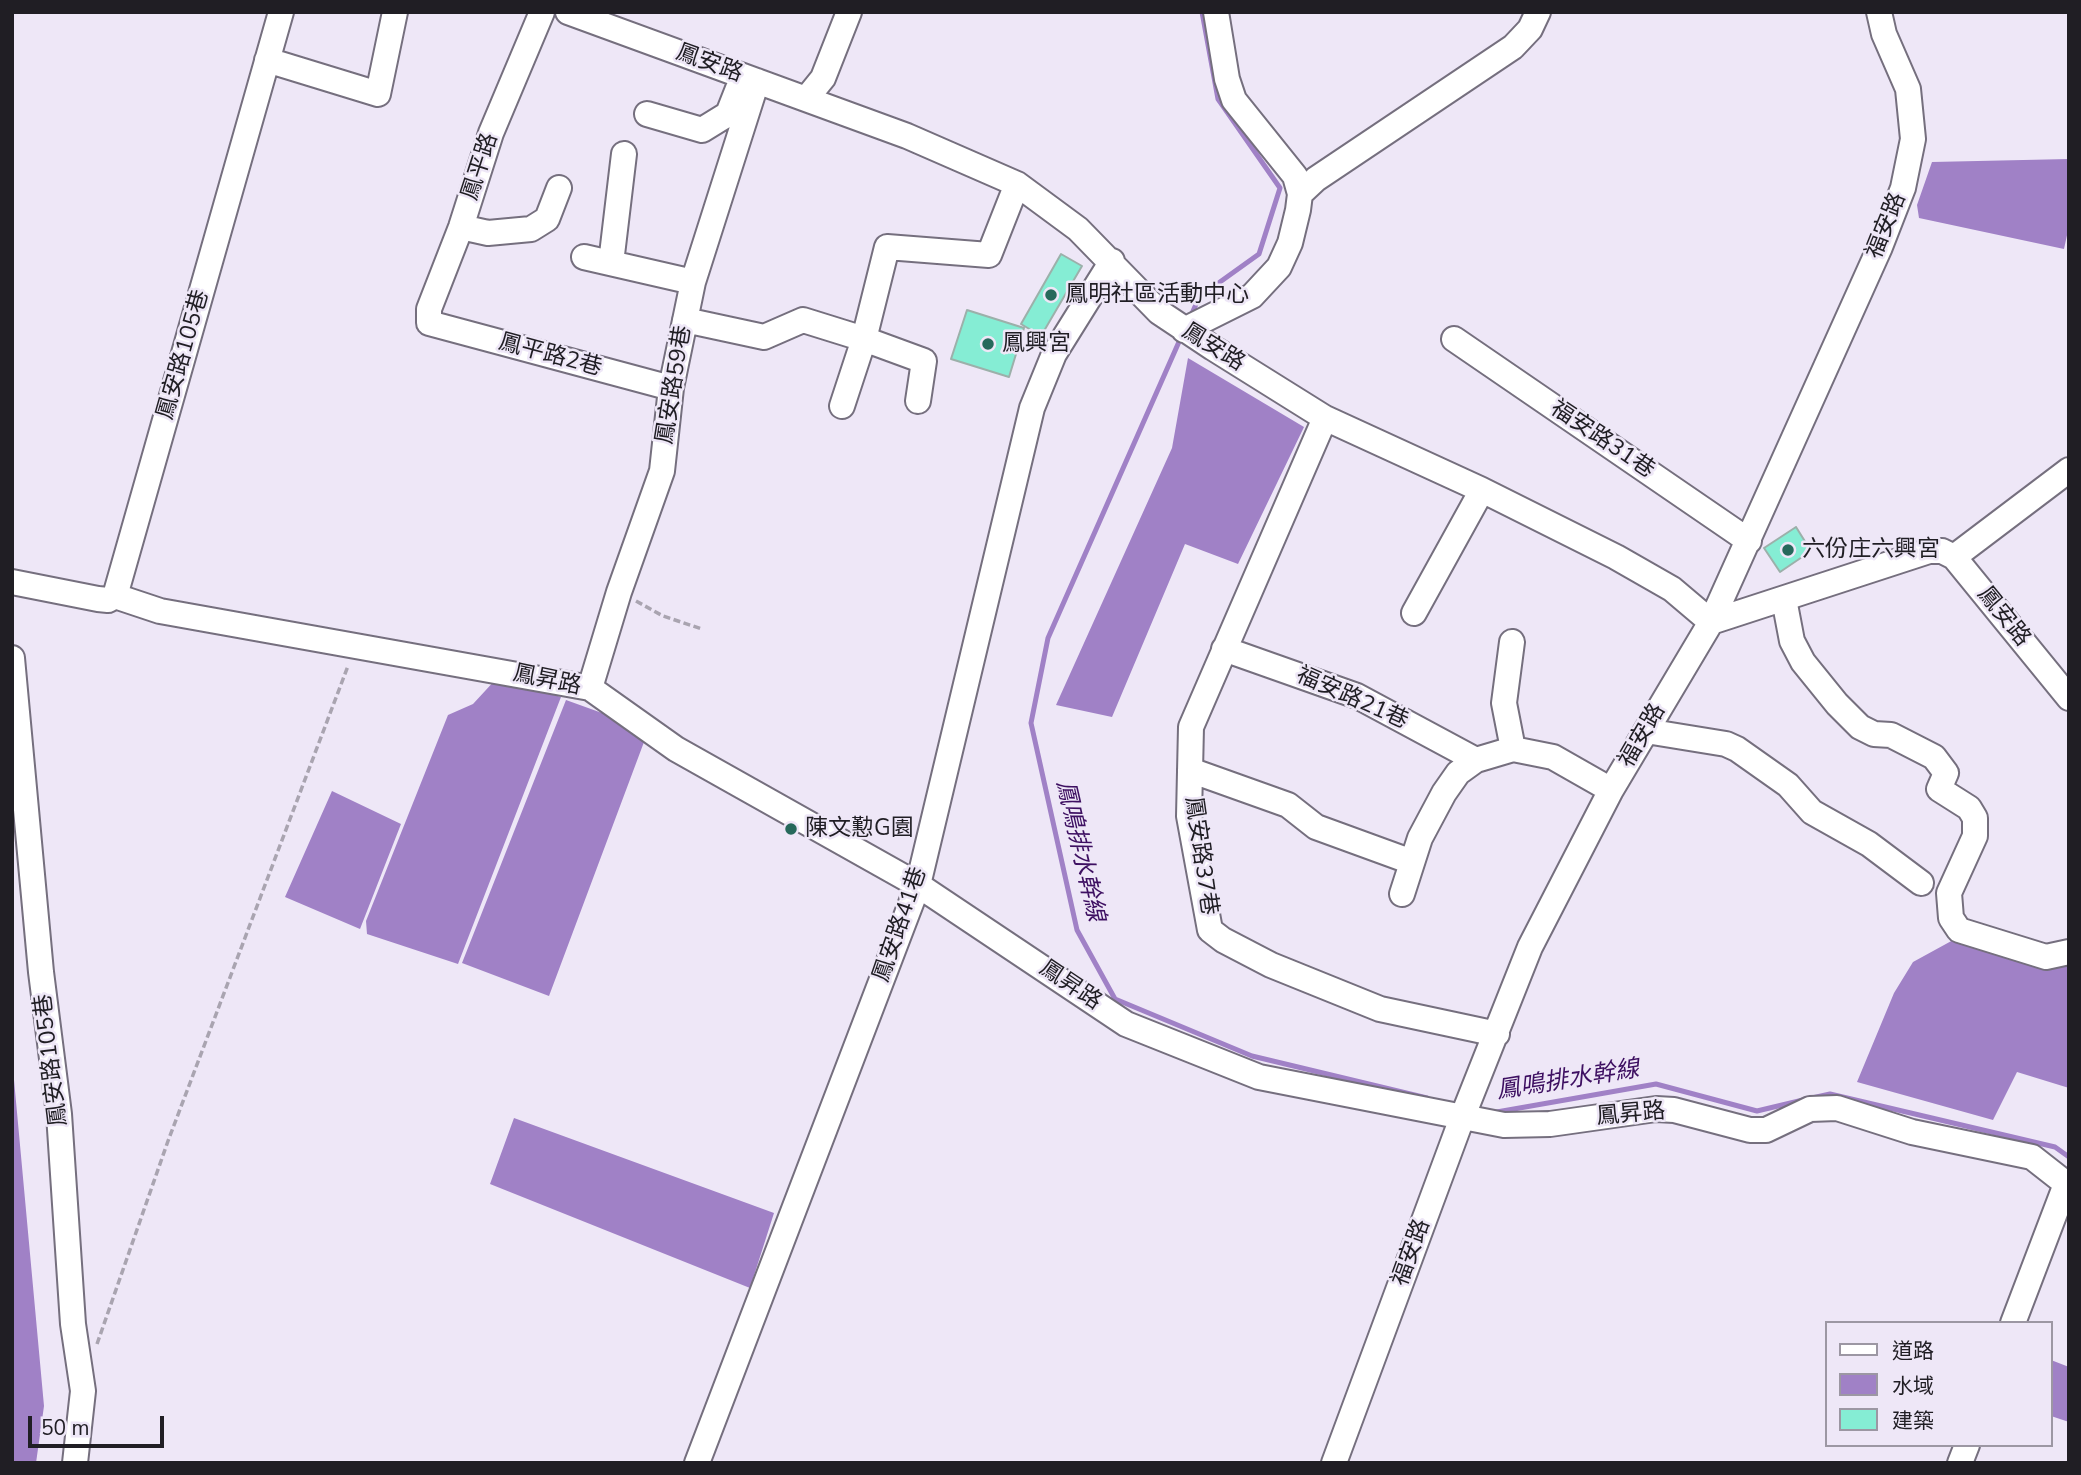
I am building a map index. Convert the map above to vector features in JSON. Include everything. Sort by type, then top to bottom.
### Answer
[{"type":"street","name":"鳳安路105巷","points":[[115,596],[281,12]]},
{"type":"street","points":[[267,60],[378,94],[396,12]]},
{"type":"street","name":"鳳平路","points":[[429,323],[429,309],[461,227],[491,133],[542,12]]},
{"type":"street","name":"鳳安路","points":[[568,12],[962,158],[1017,184],[1078,229],[1159,312],[1184,330],[1325,418],[1482,490],[1672,589],[1711,622]]},
{"type":"street","points":[[806,99],[823,78],[849,12]]},
{"type":"street","points":[[1184,330],[1252,296],[1279,267],[1290,243],[1300,194],[1295,176],[1234,100],[1227,79],[1216,12]]},
{"type":"street","points":[[1300,194],[1316,179],[1513,47],[1530,29],[1538,12]]},
{"type":"street","name":"福安路","points":[[1334,1463],[1462,1118],[1530,947],[1611,790],[1711,622],[1880,247],[1903,188],[1913,139],[1908,89],[1884,34],[1879,12]]},
{"type":"street","points":[[647,114],[702,130],[728,114],[750,79]]},
{"type":"street","name":"鳳安路59巷","points":[[590,688],[619,592],[662,471],[671,388],[685,320],[750,79]]},
{"type":"street","points":[[611,263],[624,154]]},
{"type":"street","points":[[842,406],[864,339],[887,247],[989,255],[1017,184]]},
{"type":"street","points":[[461,227],[488,233],[531,229],[547,219],[559,188]]},
{"type":"street","points":[[584,257],[694,282]]},
{"type":"street","name":"鳳安路41巷","points":[[697,1463],[918,885],[1032,408],[1054,354],[1112,261]]},
{"type":"street","points":[[685,320],[764,337],[803,320],[864,339],[924,361],[918,401]]},
{"type":"street","name":"鳳平路2巷","points":[[429,323],[671,388]]},
{"type":"street","name":"福安路31巷","points":[[1454,339],[1749,541]]},
{"type":"street","name":"鳳安路37巷","points":[[1325,418],[1194,720],[1189,816],[1208,920],[1216,936],[1271,965],[1380,1009],[1497,1034]]},
{"type":"street","points":[[1711,622],[1929,551],[1942,551],[1954,557],[2069,470]]},
{"type":"street","points":[[1414,613],[1482,490]]},
{"type":"street","name":"鳳安路","points":[[1954,557],[2069,698]]},
{"type":"street","points":[[12,582],[98,599],[108,600],[115,596]]},
{"type":"street","name":"鳳昇路","points":[[115,596],[160,611],[590,688],[676,749],[918,885],[1126,1024],[1259,1077],[1504,1125],[1550,1124],[1656,1109],[1758,1130],[1785,1122],[1810,1109],[1837,1108],[1912,1132],[2032,1157],[2067,1185]]},
{"type":"street","points":[[1784,599],[1792,641],[1802,662],[1837,704],[1860,727],[1874,734],[1891,734],[1934,757],[1945,773],[1939,789],[1969,808],[1975,818],[1975,836],[1949,893],[1951,918],[1959,930],[2046,957],[2069,952]]},
{"type":"street","points":[[1513,642],[1504,683],[1504,703],[1513,750]]},
{"type":"street","name":"福安路21巷","points":[[1224,649],[1357,696],[1476,760]]},
{"type":"street","name":"鳳安路105巷","points":[[12,658],[41,972],[59,1114],[73,1324],[83,1391],[75,1463]]},
{"type":"street","points":[[1646,731],[1726,744],[1737,749],[1788,785],[1812,812],[1869,844],[1921,883]]},
{"type":"street","points":[[1402,894],[1420,838],[1444,793],[1458,774],[1476,760],[1513,750],[1553,757],[1611,790]]},
{"type":"street","points":[[1190,770],[1288,805],[1316,827],[1412,862]]},
{"type":"street","points":[[2015,1321],[2067,1185]]},
{"type":"path","points":[[619,592],[663,616],[702,629]]},
{"type":"path","points":[[80,1374],[102,1335],[168,1141],[355,646]]},
{"type":"water","points":[[2069,159],[2069,226],[2064,249],[1919,218],[1917,205],[1932,162]]},
{"type":"water","points":[[1188,358],[1304,427],[1238,564],[1185,544],[1112,717],[1056,705],[1172,448]]},
{"type":"water","points":[[497,678],[561,697],[458,964],[367,934],[366,921],[448,715],[473,704]]},
{"type":"water","points":[[566,700],[602,713],[644,742],[549,996],[462,963]]},
{"type":"water","points":[[332,791],[401,824],[360,929],[285,897]]},
{"type":"water","points":[[1955,939],[2069,960],[2069,1088],[2017,1072],[1993,1120],[1857,1082],[1894,993],[1913,962]]},
{"type":"water","points":[[12,1058],[44,1406],[36,1463],[12,1463]]},
{"type":"water","points":[[514,1118],[774,1213],[750,1288],[490,1184]]},
{"type":"water","points":[[2053,1361],[2069,1367],[2069,1422],[2053,1417]]},
{"type":"building","name":"鳳明社區活動中心","points":[[1061,254],[1082,266],[1041,336],[1021,324]]},
{"type":"building","name":"鳳興宮","points":[[967,310],[1024,328],[1009,377],[951,359]]},
{"type":"building","name":"六份庄六興宮","points":[[1796,527],[1811,551],[1780,572],[1764,548]]},
{"type":"waterway","name":"鳳鳴排水幹線","points":[[1191,316],[1199,297],[1259,254],[1280,188],[1218,99],[1202,12]]},
{"type":"waterway","name":"鳳鳴排水幹線","points":[[1182,335],[1048,638],[1031,723],[1077,930],[1115,999],[1252,1056],[1427,1098]]},
{"type":"waterway","name":"鳳鳴排水幹線","points":[[1491,1113],[1656,1084],[1757,1111],[1803,1100]]},
{"type":"waterway","name":"鳳鳴排水幹線","points":[[1812,1098],[1830,1094],[2055,1147],[2069,1157]]},
{"type":"place","name":"鳳明社區活動中心","points":[[1051,295]]},
{"type":"place","name":"鳳興宮","points":[[988,344]]},
{"type":"place","name":"六份庄六興宮","points":[[1788,550]]},
{"type":"place","name":"陳文懃G園","points":[[791,829]]}]
